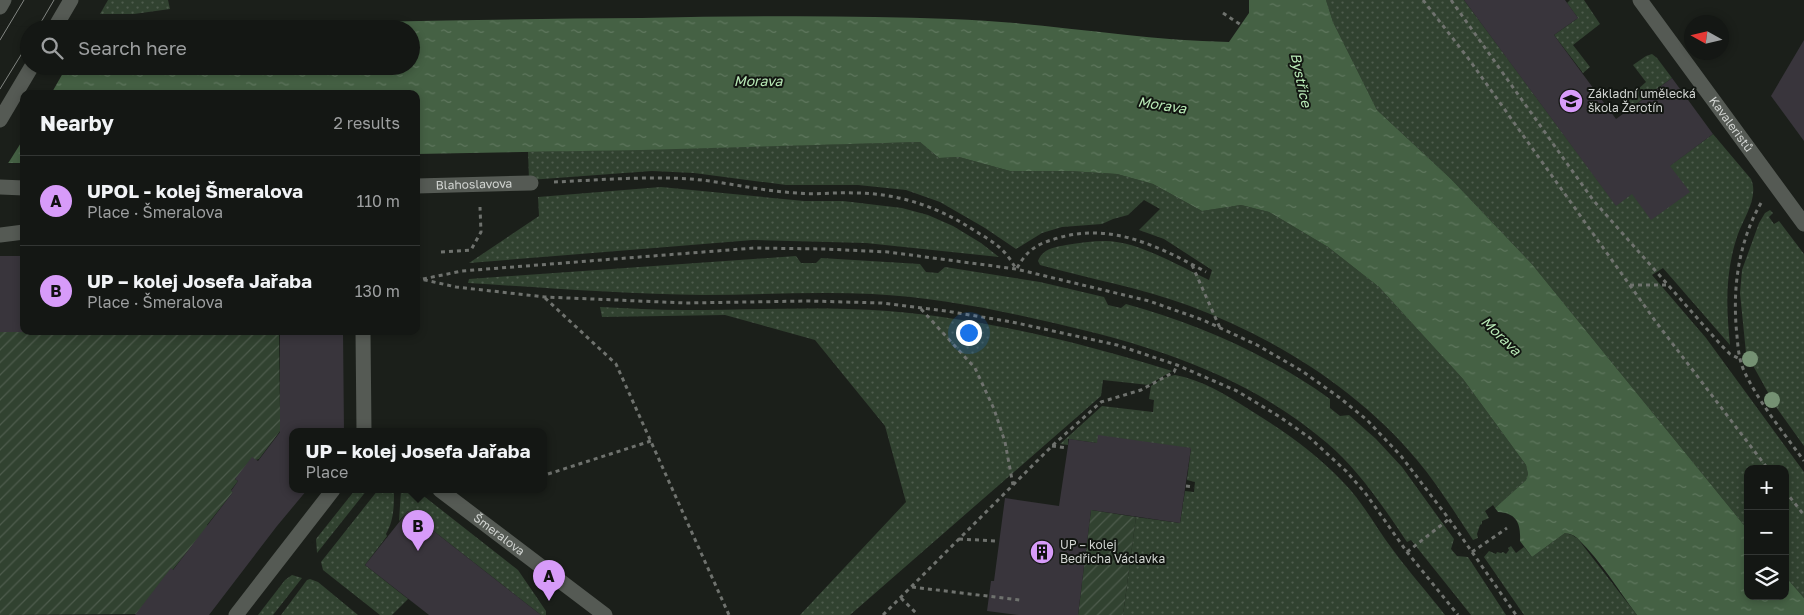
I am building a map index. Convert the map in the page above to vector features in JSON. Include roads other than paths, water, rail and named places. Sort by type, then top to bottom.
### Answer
[{"type":"street","points":[[0,6],[4,0]]},
{"type":"street","name":"Kavaleristů","points":[[1640,0],[1804,224]]},
{"type":"street","points":[[59,20],[69,4]]},
{"type":"street","points":[[0,120],[27,75]]},
{"type":"street","name":"Blahoslavova","points":[[420,186],[531,183]]},
{"type":"street","points":[[0,187],[20,188]]},
{"type":"street","points":[[0,235],[20,232]]},
{"type":"street","points":[[363,335],[364,428]]},
{"type":"street","points":[[236,615],[331,493]]},
{"type":"street","name":"Šmeralova","points":[[444,493],[604,615]]},
{"type":"water","points":[[1249,0],[1326,0],[1333,22],[1377,110],[1451,179],[1531,263],[1744,525],[1744,600],[1789,600],[1789,581],[1804,598],[1804,615],[1637,615],[1594,557],[1571,534],[1565,533],[1532,557],[1520,541],[1520,529],[1514,517],[1498,512],[1495,508],[1526,480],[1528,474],[1526,465],[1463,379],[1379,287],[1328,247],[1269,212],[1241,205],[1202,211],[1153,184],[1117,174],[1069,171],[1010,171],[959,157],[939,158],[920,142],[420,154],[420,90],[20,90],[20,163],[0,163],[20,71],[20,75],[420,75],[420,21],[835,16],[986,21],[1159,38],[1229,42],[1249,13]]},
{"type":"tram line","points":[[0,40],[24,0]]},
{"type":"tram line","points":[[42,20],[54,0]]},
{"type":"tram line","points":[[0,89],[20,57]]},
{"type":"place","name":"Základní umělecká škola Žerotín","points":[[1571,101]]},
{"type":"place","name":"UP – kolej Josefa Jařaba","points":[[418,551]]},
{"type":"place","name":"UP – kolej Bedřicha Václavka","points":[[1042,552]]},
{"type":"place","name":"UPOL - kolej Šmeralova","points":[[549,601]]},
{"type":"water label","name":"Bystřice","points":[[1301,80]]},
{"type":"water label","name":"Morava","points":[[758,81]]},
{"type":"water label","name":"Morava","points":[[1162,105]]},
{"type":"water label","name":"Morava","points":[[1501,336]]}]
